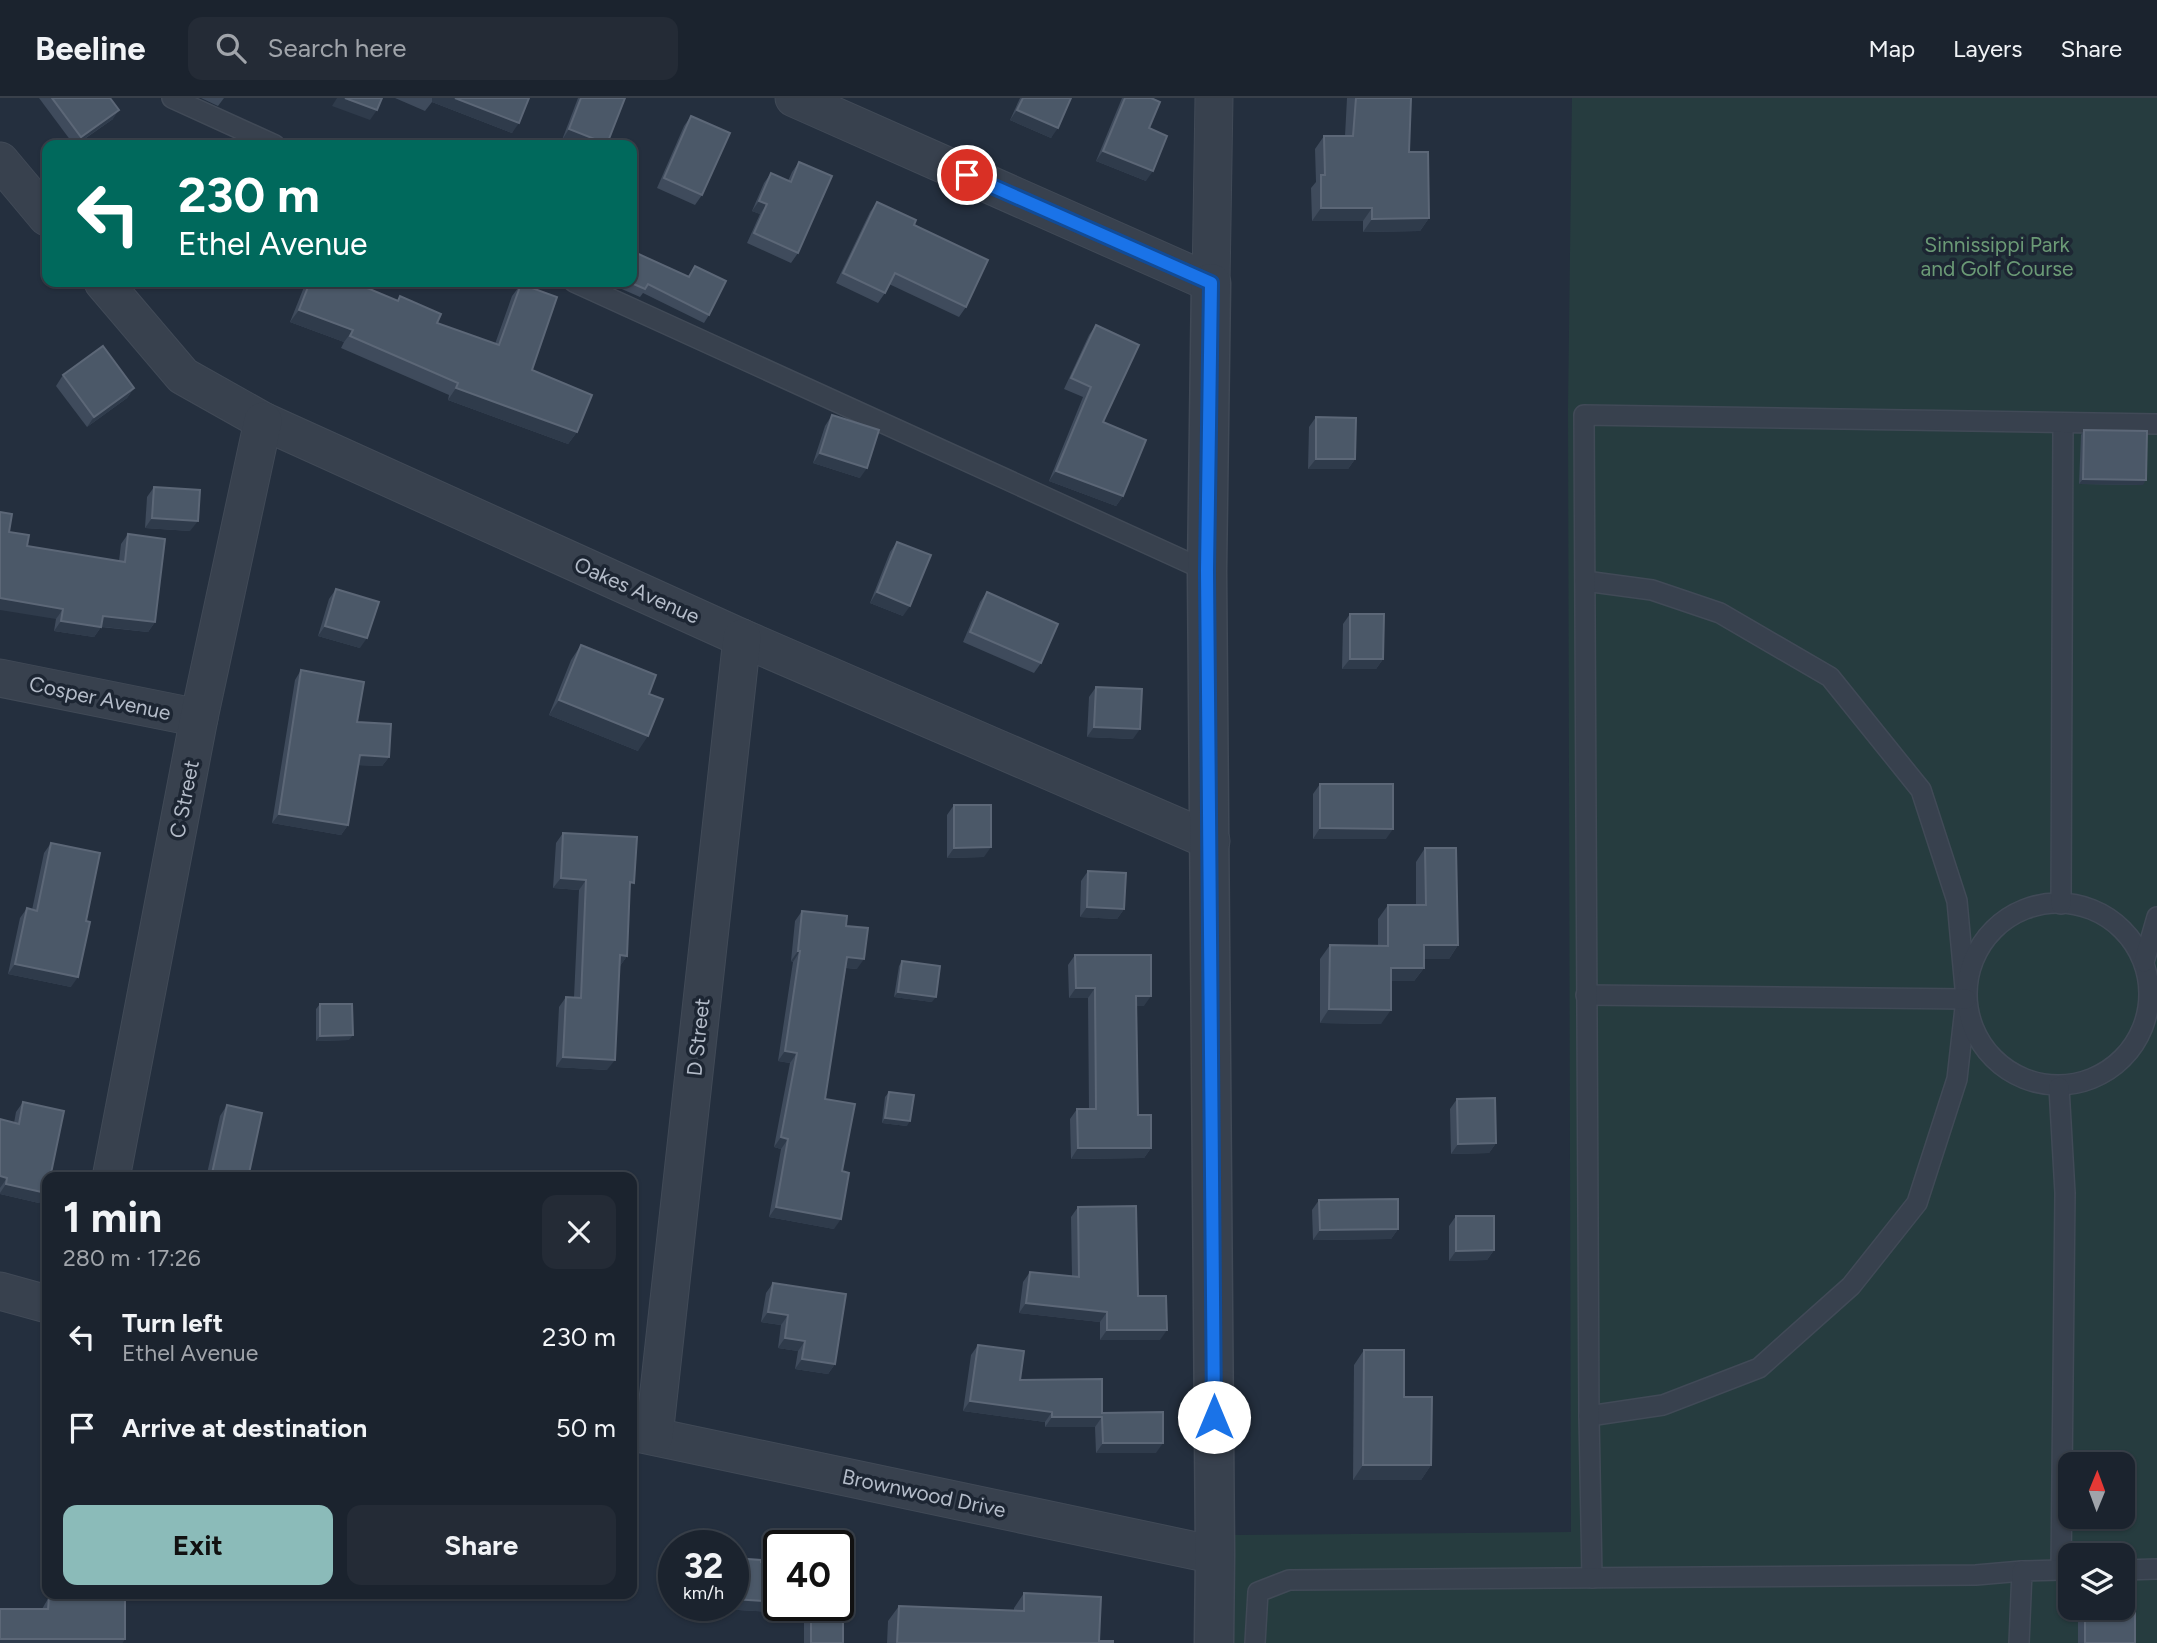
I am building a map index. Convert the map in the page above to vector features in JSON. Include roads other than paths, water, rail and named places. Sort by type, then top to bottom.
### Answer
[{"type":"street","points":[[794,98],[1211,283]]},
{"type":"street","points":[[1214,98],[1207,571],[1211,841],[1214,1643]]},
{"type":"street","points":[[0,161],[42,211]]},
{"type":"street","name":"Oakes Avenue","points":[[107,287],[183,376],[263,421],[742,638],[1211,841]]},
{"type":"street","name":"C Street","points":[[112,1172],[199,718],[263,421]]},
{"type":"street","name":"D Street","points":[[643,1434],[742,638]]},
{"type":"street","name":"Cosper Avenue","points":[[0,677],[199,718]]},
{"type":"street","points":[[0,1291],[42,1303]]},
{"type":"street","name":"Brownwood Drive","points":[[643,1434],[1215,1555]]},
{"type":"lane","points":[[172,98],[264,140]]},
{"type":"lane","points":[[585,287],[1207,571]]},
{"type":"lane","points":[[1592,1578],[1584,415],[2157,424]]},
{"type":"lane","points":[[2062,904],[2063,423]]},
{"type":"lane","points":[[1585,581],[1652,590],[1720,612],[1829,677],[1921,790],[1957,901],[1966,999],[1973,1031],[2000,1066],[2035,1084],[2059,1087],[2081,1084],[2121,1062],[2144,1028],[2154,997]]},
{"type":"lane","points":[[1589,1416],[1663,1405],[1759,1368],[1851,1286],[1917,1203],[1956,1079],[1970,967],[1976,951],[1996,926],[2018,912],[2049,903],[2081,906],[2110,919],[2128,934],[2144,961],[2154,997],[2157,1039]]},
{"type":"lane","points":[[2144,961],[2157,917]]},
{"type":"lane","points":[[1586,995],[1966,999]]},
{"type":"lane","points":[[2059,1087],[2065,1193],[2066,1543]]},
{"type":"lane","points":[[2135,1570],[2157,1569]]},
{"type":"lane","points":[[1255,1643],[1258,1592],[1289,1580],[1976,1574],[2058,1570]]},
{"type":"lane","points":[[2019,1643],[2022,1571]]},
{"type":"park label","name":"Sinnissippi Park and Golf Course","points":[[1997,256]]}]
